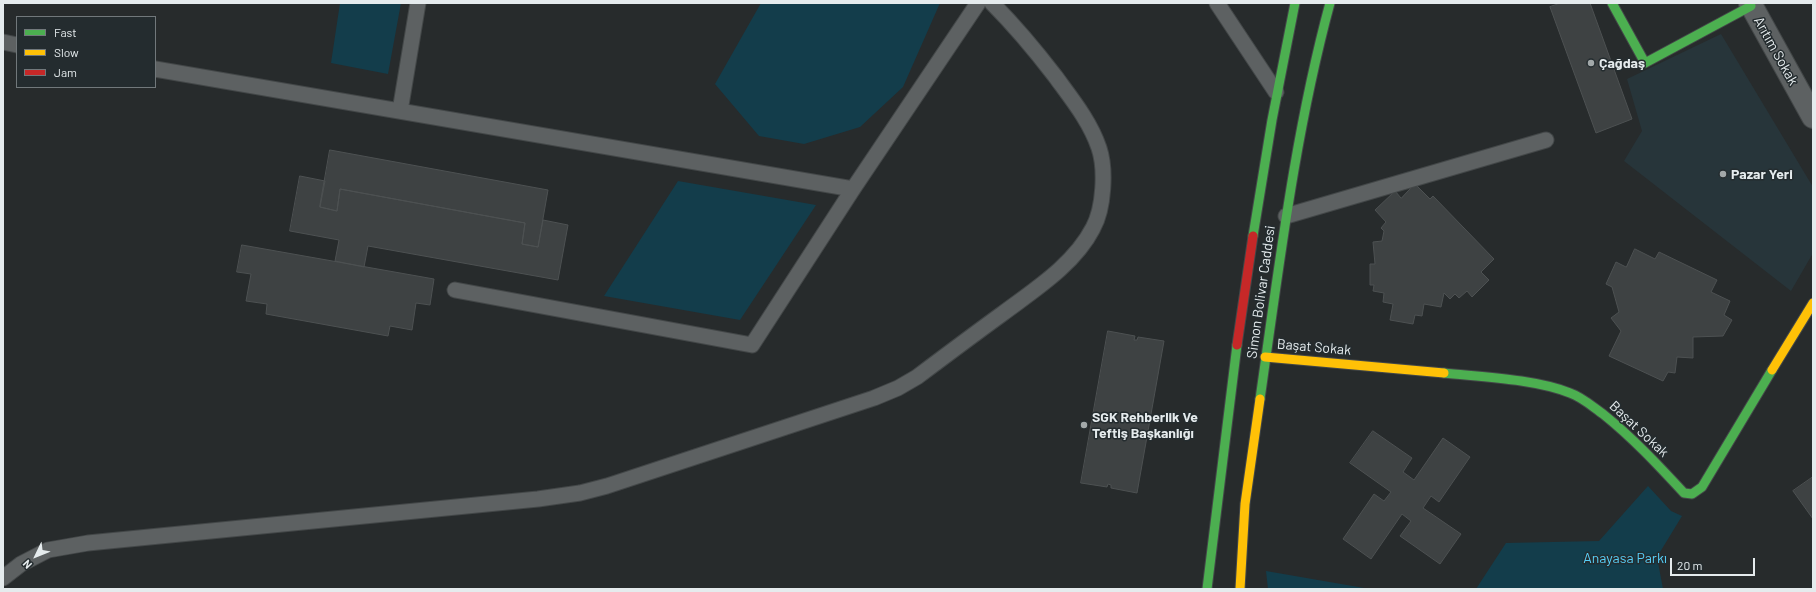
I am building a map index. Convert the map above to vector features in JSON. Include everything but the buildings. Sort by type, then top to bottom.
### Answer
[{"type":"main road","name":"Simon Bolivar Caddesi","points":[[1206,589],[1218,479],[1251,244],[1276,92],[1295,3]]},
{"type":"main road","name":"Simon Bolivar Caddesi","points":[[1240,589],[1244,504],[1286,216],[1319,44],[1330,3]]},
{"type":"main road","name":"Arıtım Sokak","points":[[1612,3],[1645,63],[1751,5]]},
{"type":"main road","name":"Başat Sokak","points":[[1266,356],[1496,378],[1548,386],[1565,391],[1594,408],[1622,429],[1650,456],[1684,493],[1692,494],[1702,487],[1813,302]]},
{"type":"street","name":"Arıtım Sokak","points":[[1751,5],[1812,110]]},
{"type":"lane","points":[[400,111],[418,3]]},
{"type":"lane","points":[[455,290],[752,345],[853,189],[978,3]]},
{"type":"lane","points":[[3,578],[21,564],[48,550],[88,543],[538,499],[580,493],[606,486],[829,413],[898,388],[916,377],[1044,283],[1075,253],[1093,228],[1100,209],[1102,190],[1099,148],[1088,125],[1073,100],[1024,36],[992,3]]},
{"type":"lane","points":[[1217,3],[1276,92]]},
{"type":"lane","points":[[3,42],[16,45]]},
{"type":"lane","points":[[156,69],[853,189]]},
{"type":"lane","points":[[1286,216],[1546,140]]},
{"type":"shaded area","name":"Pazar Yeri","points":[[1721,34],[1813,187],[1813,253],[1791,291],[1624,161],[1642,131],[1627,79]]},
{"type":"green space","points":[[340,3],[401,3],[388,74],[331,63]]},
{"type":"green space","points":[[761,3],[940,3],[903,87],[860,127],[804,144],[759,136],[715,84]]},
{"type":"green space","points":[[678,181],[816,205],[740,320],[604,296]]},
{"type":"green space","name":"Anayasa Parkı","points":[[1648,486],[1671,511],[1682,516],[1657,557],[1663,589],[1476,589],[1506,543],[1599,541]]},
{"type":"green space","points":[[1266,571],[1370,589],[1268,589]]},
{"type":"traffic: fast","points":[[1253,236],[1272,120],[1295,3]]},
{"type":"traffic: fast","points":[[1260,399],[1297,150],[1330,3]]},
{"type":"traffic: fast","points":[[1612,3],[1645,63],[1751,6]]},
{"type":"traffic: fast","points":[[1207,589],[1237,345]]},
{"type":"traffic: fast","points":[[1444,373],[1491,377],[1525,382],[1556,388],[1574,395],[1603,414],[1625,433],[1684,493],[1692,494],[1702,487],[1772,370]]},
{"type":"traffic: slow","points":[[1772,370],[1813,303]]},
{"type":"traffic: slow","points":[[1265,357],[1444,373]]},
{"type":"traffic: slow","points":[[1240,589],[1245,504],[1260,399]]},
{"type":"traffic: jam","points":[[1237,345],[1253,236]]},
{"type":"place","name":"Çağdaş","points":[[1591,63]]},
{"type":"place","name":"Pazar Yeri","points":[[1723,174]]},
{"type":"place","name":"SGK Rehberlik Ve Teftiş Başkanlığı","points":[[1084,425]]}]
